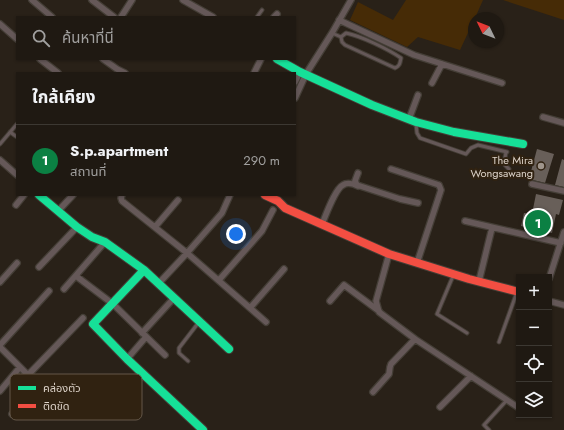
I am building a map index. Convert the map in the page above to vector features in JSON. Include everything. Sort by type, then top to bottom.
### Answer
[{"type":"street","points":[[32,0],[51,16]]},
{"type":"street","points":[[92,0],[113,16]]},
{"type":"street","points":[[122,16],[132,0]]},
{"type":"street","points":[[183,0],[211,16]]},
{"type":"street","points":[[296,81],[332,33],[351,0]]},
{"type":"street","points":[[339,20],[414,55],[502,83]]},
{"type":"street","points":[[0,24],[16,38]]},
{"type":"street","points":[[41,60],[57,72]]},
{"type":"street","points":[[104,60],[123,72]]},
{"type":"street","points":[[254,72],[260,60]]},
{"type":"street","points":[[279,60],[303,73],[372,105],[412,120],[454,132],[523,144]]},
{"type":"street","points":[[432,83],[442,64]]},
{"type":"street","points":[[296,95],[303,73]]},
{"type":"street","points":[[412,120],[418,95]]},
{"type":"street","points":[[543,117],[564,123]]},
{"type":"street","points":[[0,160],[16,174]]},
{"type":"street","points":[[391,170],[439,185],[441,190],[417,263]]},
{"type":"street","points":[[358,173],[355,181],[358,186]]},
{"type":"street","points":[[322,224],[338,190],[343,184],[350,183],[400,199],[418,203]]},
{"type":"street","points":[[532,184],[564,191]]},
{"type":"street","points":[[16,205],[23,196]]},
{"type":"street","points":[[40,196],[77,227],[92,237],[105,242],[144,270],[229,349]]},
{"type":"street","points":[[58,211],[72,196]]},
{"type":"street","points":[[122,196],[122,201],[187,253],[266,322]]},
{"type":"street","points":[[159,283],[222,213],[230,196]]},
{"type":"street","points":[[267,196],[278,201],[285,208],[390,254],[516,291]]},
{"type":"street","points":[[155,227],[178,200]]},
{"type":"street","points":[[219,280],[262,231],[274,210]]},
{"type":"street","points":[[465,221],[561,243]]},
{"type":"street","points":[[39,267],[77,227]]},
{"type":"street","points":[[478,281],[492,228]]},
{"type":"street","points":[[551,274],[564,232]]},
{"type":"street","points":[[64,290],[105,242]]},
{"type":"street","points":[[379,312],[376,301],[390,254]]},
{"type":"street","points":[[0,282],[17,263]]},
{"type":"street","points":[[250,308],[284,269]]},
{"type":"street","points":[[144,270],[93,324],[127,359],[203,430]]},
{"type":"street","points":[[76,276],[113,304],[165,355]]},
{"type":"street","points":[[330,301],[344,285],[415,339],[516,406]]},
{"type":"street","points":[[27,374],[0,346],[49,291]]},
{"type":"street","points":[[127,359],[174,298]]},
{"type":"street","points":[[552,302],[564,305]]},
{"type":"street","points":[[29,374],[83,318]]},
{"type":"street","points":[[373,392],[389,374],[391,364],[415,339]]},
{"type":"street","points":[[14,374],[20,367]]},
{"type":"street","points":[[440,407],[471,376]]},
{"type":"street","points":[[0,391],[10,379]]},
{"type":"lane","points":[[258,16],[262,10]]},
{"type":"lane","points":[[332,33],[342,37]]},
{"type":"lane","points":[[346,33],[357,36],[394,54],[401,58],[399,66],[395,68],[345,45],[342,42],[342,37],[346,33]]},
{"type":"lane","points":[[412,120],[420,138],[442,146],[466,154],[471,148],[478,145],[507,152],[504,164],[509,169]]},
{"type":"lane","points":[[0,144],[16,125]]},
{"type":"lane","points":[[10,132],[16,136]]},
{"type":"lane","points":[[454,274],[437,314],[467,333]]},
{"type":"lane","points":[[499,342],[516,297]]},
{"type":"lane","points":[[188,361],[179,352],[179,348],[200,322]]},
{"type":"lane","points":[[489,430],[484,425],[507,400]]},
{"type":"shaded area","points":[[406,0],[483,0],[478,12],[468,12],[468,33],[460,50],[418,37],[407,47],[350,20],[358,2],[393,20]]},
{"type":"shaded area","points":[[503,0],[564,0],[564,20]]},
{"type":"building","name":"The Mira Wongsawang","points":[[537,149],[554,154],[545,183],[529,179]]},
{"type":"building","points":[[562,159],[564,160],[564,187],[555,185]]},
{"type":"building","points":[[536,194],[563,200],[559,215],[556,214],[552,233],[521,226],[524,213],[532,214]]},
{"type":"traffic: fast","points":[[279,60],[300,72],[372,105],[416,122],[454,132],[523,144]]},
{"type":"traffic: fast","points":[[40,196],[77,227],[92,237],[105,242],[144,270],[229,349]]},
{"type":"traffic: fast","points":[[144,270],[93,324],[127,359],[203,430]]},
{"type":"traffic: jam","points":[[267,196],[278,201],[285,208],[389,254],[469,279],[516,291]]},
{"type":"place","name":"The Mira Wongsawang","points":[[541,166]]},
{"type":"place","name":"S.p.apartment","points":[[538,223]]}]
